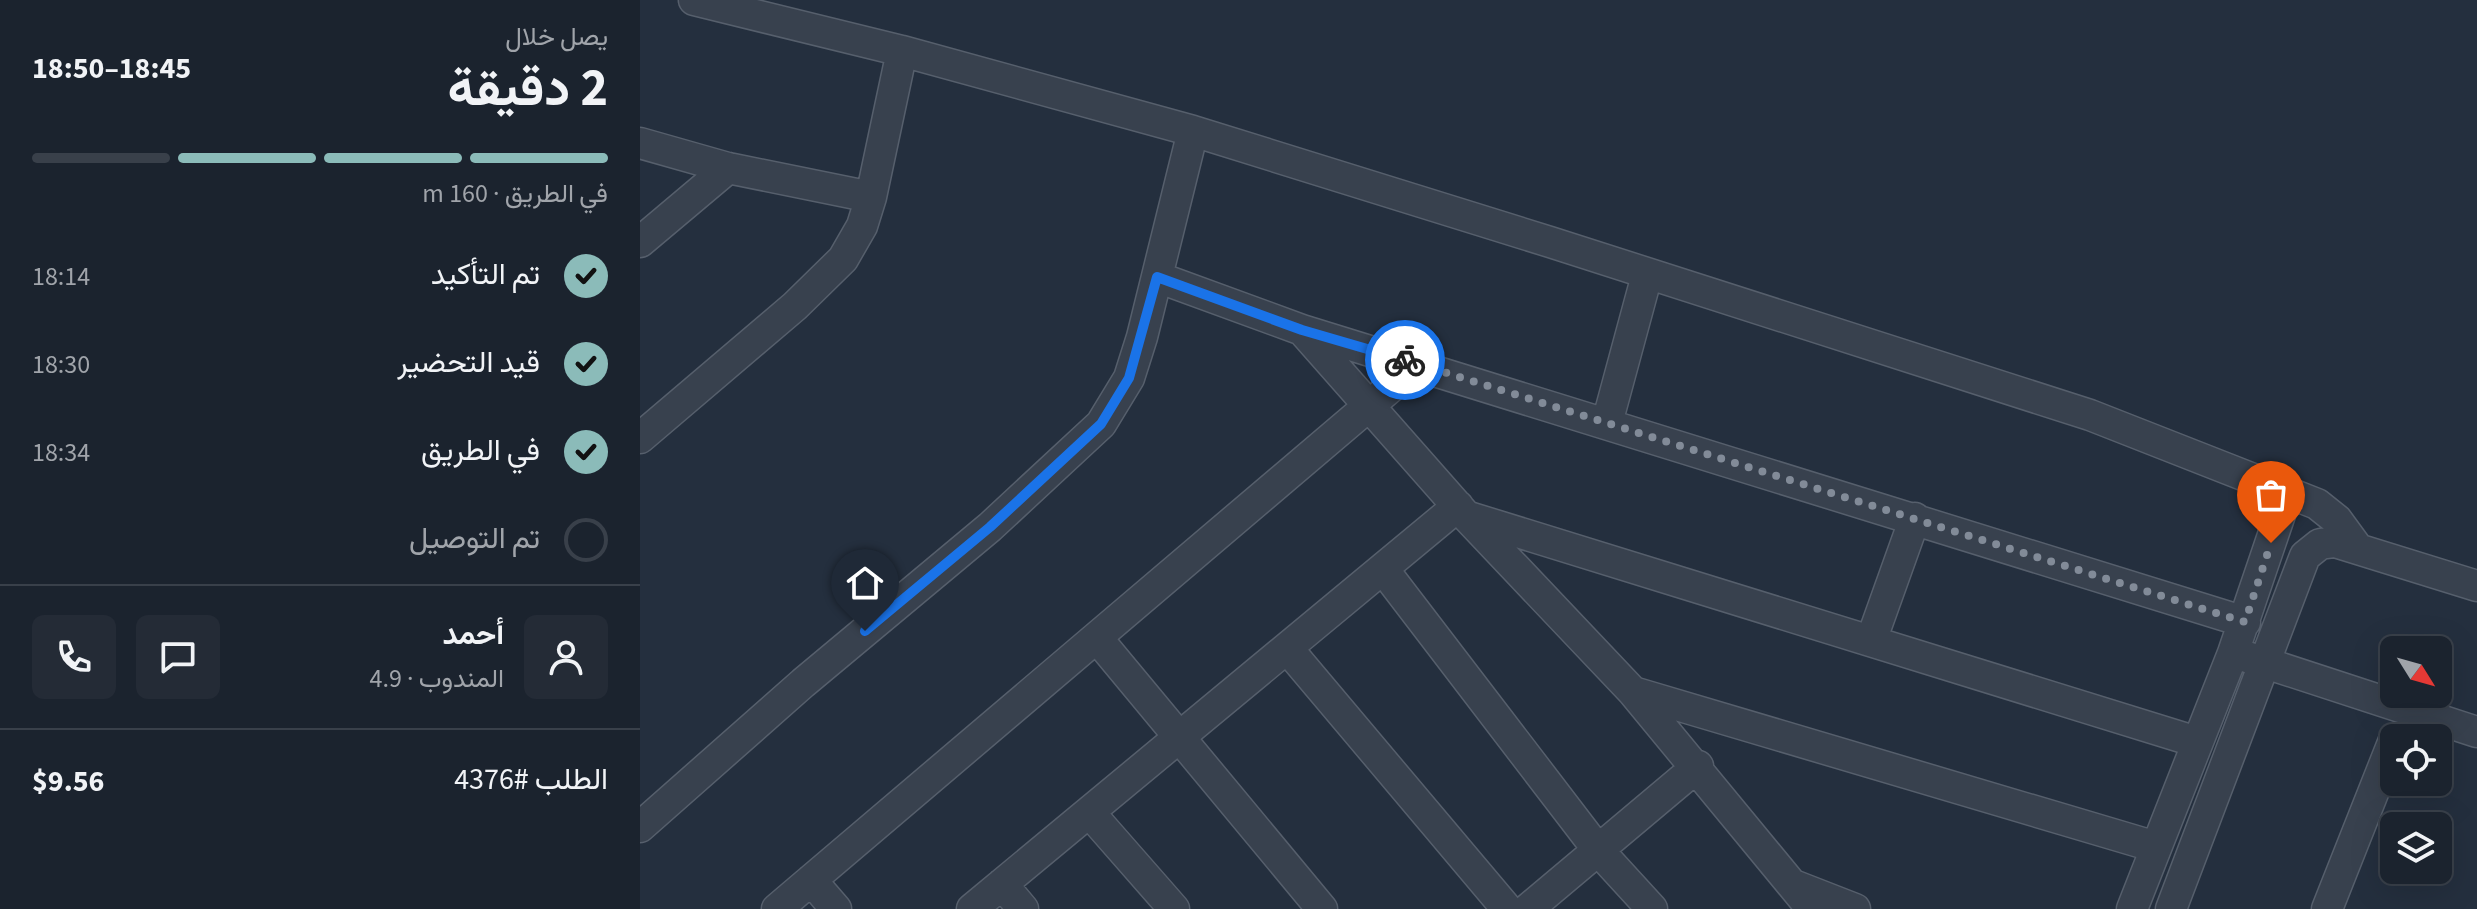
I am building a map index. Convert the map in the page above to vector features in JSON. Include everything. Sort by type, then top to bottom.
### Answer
[{"type":"street","points":[[694,0],[902,51],[1193,131],[2090,415],[2317,504],[2337,520],[2356,546]]},
{"type":"street","points":[[640,438],[823,281],[853,243],[871,197],[902,51]]},
{"type":"street","points":[[640,827],[793,692],[990,527],[1101,424],[1129,378],[1193,131]]},
{"type":"street","points":[[640,143],[728,168],[871,197]]},
{"type":"street","points":[[640,242],[728,168]]},
{"type":"street","points":[[1607,423],[1647,275]]},
{"type":"street","points":[[1157,277],[1302,330],[2245,622]]},
{"type":"street","points":[[1302,330],[1463,512],[1633,692],[1698,766],[1803,897],[1855,909]]},
{"type":"street","points":[[777,909],[1418,364]]},
{"type":"street","points":[[2132,909],[2245,622],[2288,491]]},
{"type":"street","points":[[972,909],[1383,569],[1463,512]]},
{"type":"street","points":[[1463,512],[2197,742]]},
{"type":"street","points":[[1871,641],[1915,518]]},
{"type":"street","points":[[2171,909],[2305,556],[2320,544],[2356,546],[2477,586]]},
{"type":"street","points":[[1383,569],[1598,850],[1652,909]]},
{"type":"street","points":[[1097,638],[1322,909]]},
{"type":"street","points":[[1287,648],[1507,909]]},
{"type":"street","points":[[2233,653],[2477,732]]},
{"type":"street","points":[[1633,692],[2156,847]]},
{"type":"street","points":[[2400,724],[2406,709]]},
{"type":"street","points":[[1528,909],[1698,766]]},
{"type":"street","points":[[2327,909],[2380,775]]},
{"type":"street","points":[[1089,812],[1174,909]]},
{"type":"street","points":[[811,880],[836,909]]},
{"type":"street","points":[[1002,884],[1023,909]]},
{"type":"way so far","points":[[1405,360],[2245,622],[2271,543]]},
{"type":"route","points":[[865,631],[990,527],[1101,424],[1117,404],[1129,378],[1157,277],[1302,330],[1405,360]]}]
